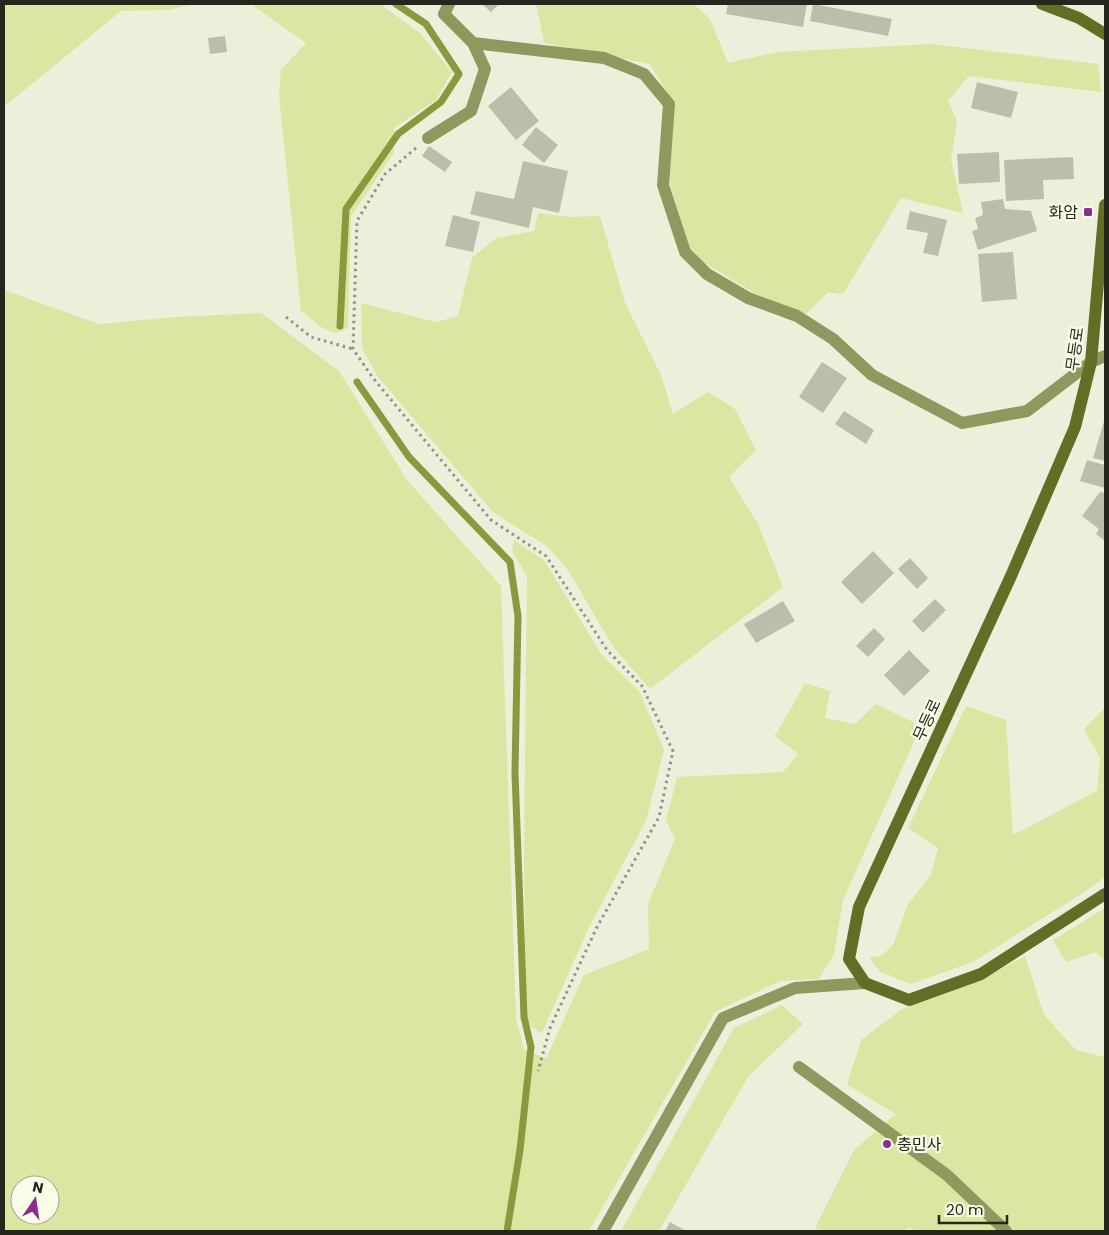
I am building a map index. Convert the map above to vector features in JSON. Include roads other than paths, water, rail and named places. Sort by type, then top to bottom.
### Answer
[{"type":"main road","points":[[1042,4],[1079,18],[1105,34]]},
{"type":"main road","name":"무등로","points":[[865,983],[849,959],[859,907],[1011,576],[1075,427],[1091,362],[1105,205]]},
{"type":"main road","points":[[865,983],[909,1000],[972,977],[988,969],[1105,894]]},
{"type":"lane","points":[[428,138],[471,111],[485,69],[473,43],[444,14],[449,4]]},
{"type":"lane","points":[[473,43],[604,58],[644,74],[669,104],[663,185],[685,252],[707,274],[748,298],[798,316],[833,339],[872,375],[962,423],[1027,411],[1091,362],[1105,356]]},
{"type":"lane","points":[[603,1231],[723,1018],[795,988],[865,983]]},
{"type":"lane","points":[[800,1067],[947,1175],[1006,1231]]},
{"type":"waterway","points":[[340,326],[346,209],[398,134],[441,102],[459,74],[426,24],[396,4]]},
{"type":"waterway","points":[[357,382],[409,457],[510,562],[518,616],[515,773],[524,1017],[531,1047],[520,1150],[507,1231]]},
{"type":"place","name":"화암","points":[[1088,212]]},
{"type":"place","name":"충민사","points":[[887,1144]]}]
